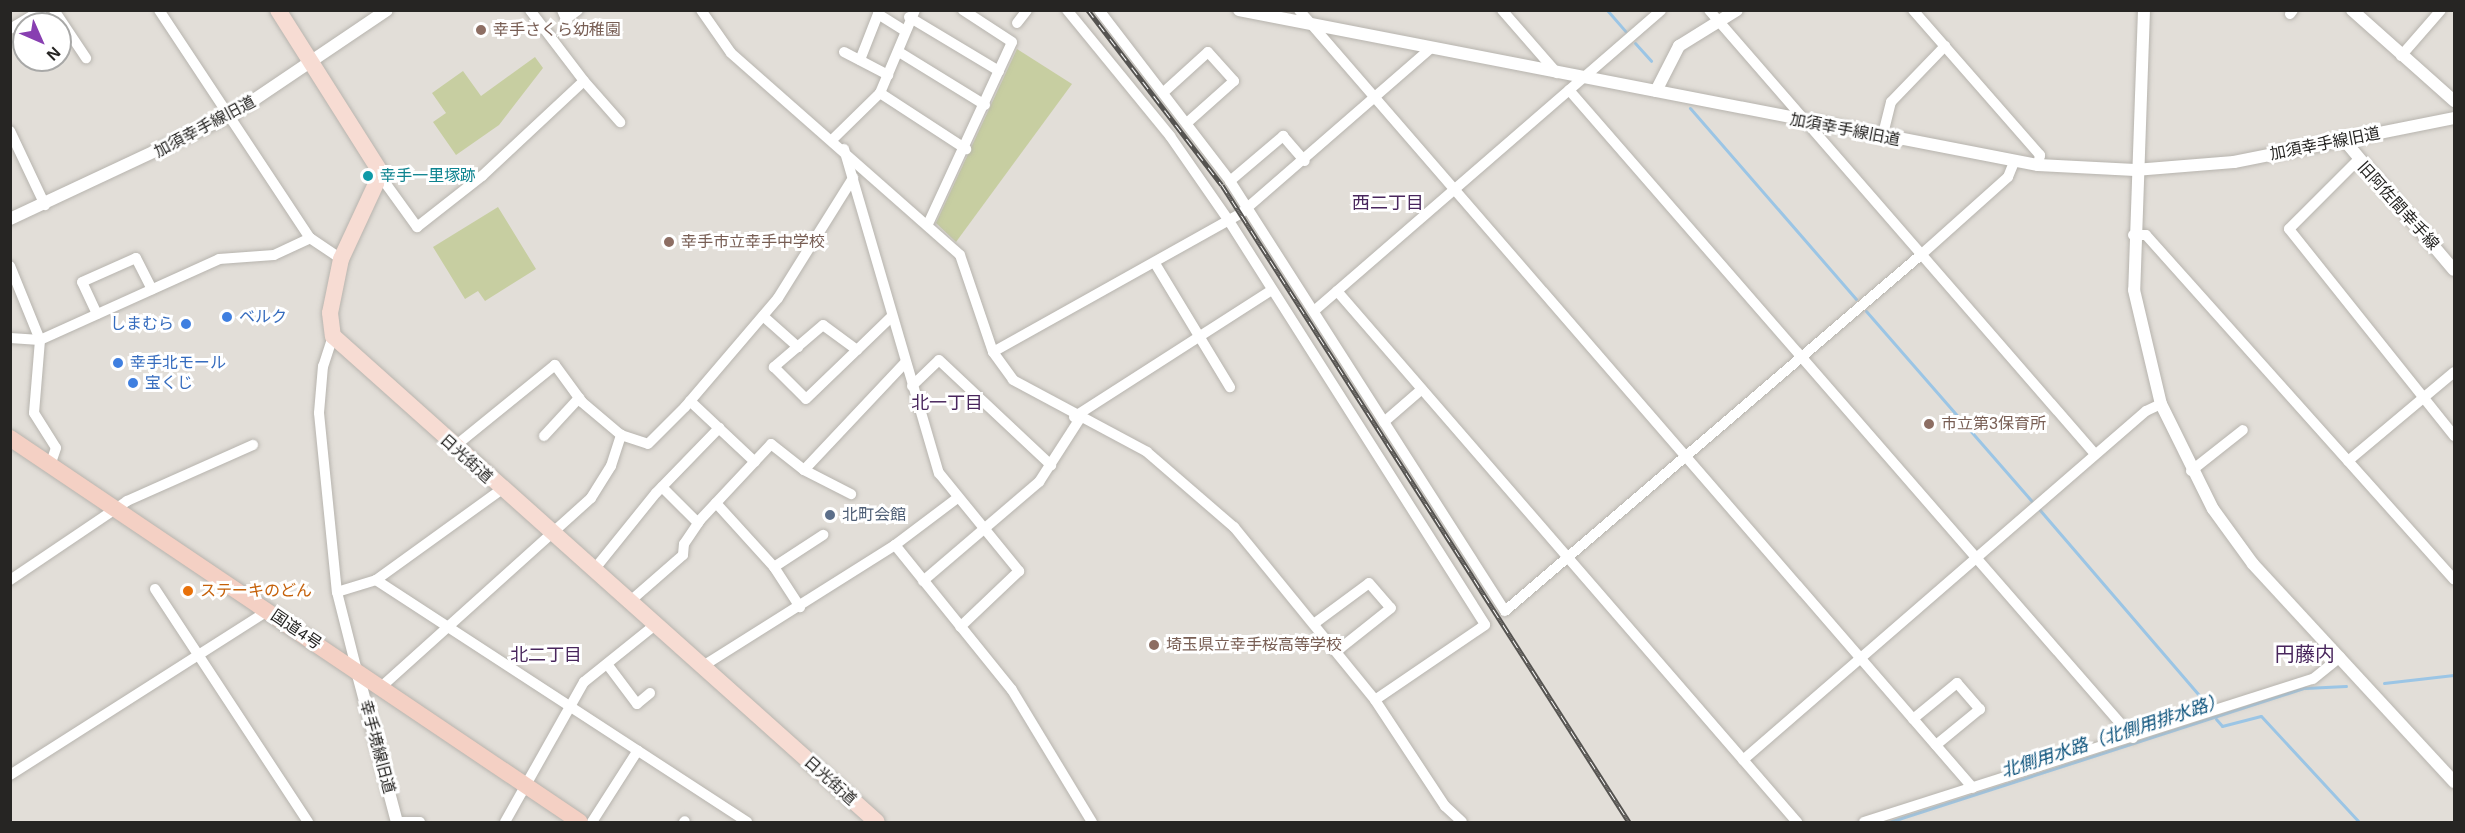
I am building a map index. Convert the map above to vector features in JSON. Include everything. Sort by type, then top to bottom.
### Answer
[{"type":"highway","name":"国道4号","points":[[10,438],[580,822]]},
{"type":"main road","points":[[278,10],[381,177],[341,259],[330,313],[333,336]]},
{"type":"main road","name":"日光街道","points":[[333,336],[551,535],[703,666],[877,822]]},
{"type":"street","points":[[54,10],[86,58]]},
{"type":"street","points":[[159,10],[310,238],[341,259]]},
{"type":"street","name":"加須幸手線旧道","points":[[10,219],[45,205],[230,116],[387,10]]},
{"type":"street","points":[[562,10],[566,19],[578,10]]},
{"type":"street","points":[[701,10],[731,52],[834,138],[843,149],[960,255],[993,352],[1012,380],[1077,419],[1161,461],[1234,527],[1315,623],[1375,700],[1445,807],[1462,822]]},
{"type":"street","points":[[928,224],[966,149],[1012,42],[963,10]]},
{"type":"street","points":[[1017,23],[1027,10]]},
{"type":"street","points":[[1067,10],[1170,136],[1229,221],[1270,291],[1485,625],[1375,700]]},
{"type":"street","points":[[1098,10],[1188,122],[1230,181],[1505,611],[1569,560],[1923,253],[2008,177],[2014,162]]},
{"type":"street","name":"加須幸手線旧道","points":[[1239,10],[1430,49],[1586,77],[1882,138],[2038,165],[2135,170],[2234,162],[2454,118]]},
{"type":"street","points":[[1299,10],[1453,191],[1973,788]]},
{"type":"street","points":[[1502,10],[1557,73]]},
{"type":"street","points":[[1314,311],[1661,10]]},
{"type":"street","points":[[1656,92],[1679,46],[1713,15],[1737,10]]},
{"type":"street","points":[[2145,10],[2133,235],[2136,300],[2161,404],[2191,471],[2253,564],[2454,782]]},
{"type":"street","points":[[2352,10],[2454,101]]},
{"type":"street","points":[[2401,56],[2441,10]]},
{"type":"street","points":[[531,11],[584,81],[620,122]]},
{"type":"street","points":[[1919,12],[1945,46],[2040,155],[2038,165]]},
{"type":"street","points":[[860,60],[878,14],[905,30]]},
{"type":"street","points":[[834,138],[880,93],[899,52],[912,14],[999,71]]},
{"type":"street","points":[[1713,15],[1923,253],[2095,454]]},
{"type":"street","points":[[1882,138],[1891,102],[1945,46]]},
{"type":"street","points":[[993,352],[1156,265],[1248,208],[1305,161],[1430,49]]},
{"type":"street","points":[[844,52],[888,75]]},
{"type":"street","points":[[899,52],[985,105]]},
{"type":"street","points":[[1164,91],[1208,52],[1234,81],[1188,122]]},
{"type":"street","points":[[381,177],[417,227],[482,176],[584,81]]},
{"type":"street","points":[[1569,90],[2133,738]]},
{"type":"street","points":[[880,93],[966,149]]},
{"type":"street","points":[[10,131],[45,205]]},
{"type":"street","points":[[1230,181],[1283,136],[1305,161]]},
{"type":"street","name":"旧阿佐間幸手線","points":[[2344,140],[2357,161],[2454,270]]},
{"type":"street","points":[[843,149],[939,473],[956,499],[1018,571],[960,627]]},
{"type":"street","points":[[2357,161],[2289,229],[2454,436]]},
{"type":"street","points":[[454,447],[555,365],[579,398],[621,435],[648,444],[690,401],[763,315],[853,178]]},
{"type":"street","points":[[2133,235],[2146,235],[2454,579]]},
{"type":"street","points":[[10,338],[40,340],[219,259],[274,255],[310,238]]},
{"type":"street","points":[[97,314],[82,282],[136,258],[152,289]]},
{"type":"street","points":[[1156,265],[1230,387]]},
{"type":"street","points":[[10,266],[40,340],[34,413],[56,448],[50,465]]},
{"type":"street","points":[[923,580],[983,530],[1051,465],[1077,419],[1198,335],[1270,291]]},
{"type":"street","points":[[1337,291],[1797,822]]},
{"type":"street","points":[[763,315],[798,347]]},
{"type":"street","points":[[857,350],[823,325],[774,367],[806,399],[857,350],[891,317]]},
{"type":"street","points":[[333,336],[322,366],[319,413],[337,592],[357,671]]},
{"type":"street","points":[[912,386],[939,360],[1051,465]]},
{"type":"street","points":[[804,470],[905,363]]},
{"type":"street","points":[[2348,461],[2454,372]]},
{"type":"street","points":[[1384,422],[1422,389]]},
{"type":"street","points":[[544,436],[579,398]]},
{"type":"street","points":[[690,401],[755,462]]},
{"type":"street","points":[[1743,760],[2095,454],[2161,404]]},
{"type":"street","points":[[593,571],[662,487],[719,428]]},
{"type":"street","points":[[2191,471],[2243,430]]},
{"type":"street","points":[[380,688],[591,498],[611,466],[621,435]]},
{"type":"street","points":[[628,603],[683,555],[684,544],[698,523],[771,444],[804,470],[851,494]]},
{"type":"street","points":[[10,580],[117,509],[253,445]]},
{"type":"street","points":[[662,487],[698,523]]},
{"type":"street","points":[[337,592],[376,580],[501,490]]},
{"type":"street","points":[[703,666],[896,545],[956,499]]},
{"type":"street","points":[[716,503],[774,567],[800,607]]},
{"type":"street","points":[[774,567],[823,535]]},
{"type":"street","points":[[896,545],[1012,690],[1092,822]]},
{"type":"street","points":[[376,580],[447,629],[571,706],[747,822]]},
{"type":"street","points":[[1315,623],[1369,583],[1391,608],[1337,651]]},
{"type":"street","points":[[155,589],[308,822]]},
{"type":"street","points":[[10,775],[267,611]]},
{"type":"street","points":[[505,822],[584,682],[655,625]]},
{"type":"street","points":[[1864,822],[2313,679],[2340,657]]},
{"type":"street","points":[[607,664],[637,704],[650,693]]},
{"type":"street","name":"幸手境線旧道","points":[[357,671],[397,822]]},
{"type":"street","points":[[1913,719],[1957,683],[1980,709],[1936,745]]},
{"type":"street","points":[[592,822],[638,750]]},
{"type":"street","points":[[397,822],[420,822]]},
{"type":"green space","points":[[1017,49],[1072,84],[956,242],[936,223]]},
{"type":"green space","points":[[535,57],[543,68],[499,125],[456,155],[433,122],[446,113],[432,93],[463,71],[481,96]]},
{"type":"green space","points":[[498,207],[536,269],[485,301],[478,291],[465,299],[433,247]]},
{"type":"waterway","points":[[1607,10],[1625,31]]},
{"type":"waterway","points":[[1635,43],[1651,61]]},
{"type":"waterway","points":[[1690,108],[1856,299]]},
{"type":"waterway","points":[[1866,311],[2032,501]]},
{"type":"waterway","points":[[2039,509],[2212,710]]},
{"type":"waterway","name":"北側用水路（北側用排水路）","points":[[2384,683],[2454,675]]},
{"type":"waterway","name":"北側用水路（北側用排水路）","points":[[1889,822],[2305,688],[2346,686]]},
{"type":"waterway","points":[[2216,719],[2222,726],[2261,716],[2359,822]]},
{"type":"railway","points":[[1088,10],[1222,185],[1629,822]]},
{"type":"place","name":"幸手さくら幼稚園","points":[[481,30]]},
{"type":"place","name":"幸手一里塚跡","points":[[368,176]]},
{"type":"place","name":"幸手市立幸手中学校","points":[[669,242]]},
{"type":"place","name":"ベルク","points":[[227,317]]},
{"type":"place","name":"しまむら","points":[[186,324]]},
{"type":"place","name":"幸手北モール","points":[[118,363]]},
{"type":"place","name":"宝くじ","points":[[133,383]]},
{"type":"place","name":"市立第3保育所","points":[[1929,424]]},
{"type":"place","name":"北町会館","points":[[830,515]]},
{"type":"place","name":"ステーキのどん","points":[[188,591]]},
{"type":"place","name":"埼玉県立幸手桜高等学校","points":[[1154,645]]},
{"type":"district","name":"西二丁目","points":[[1388,203]]},
{"type":"district","name":"北一丁目","points":[[947,403]]},
{"type":"district","name":"円藤内","points":[[2305,654]]},
{"type":"district","name":"北二丁目","points":[[546,655]]}]
